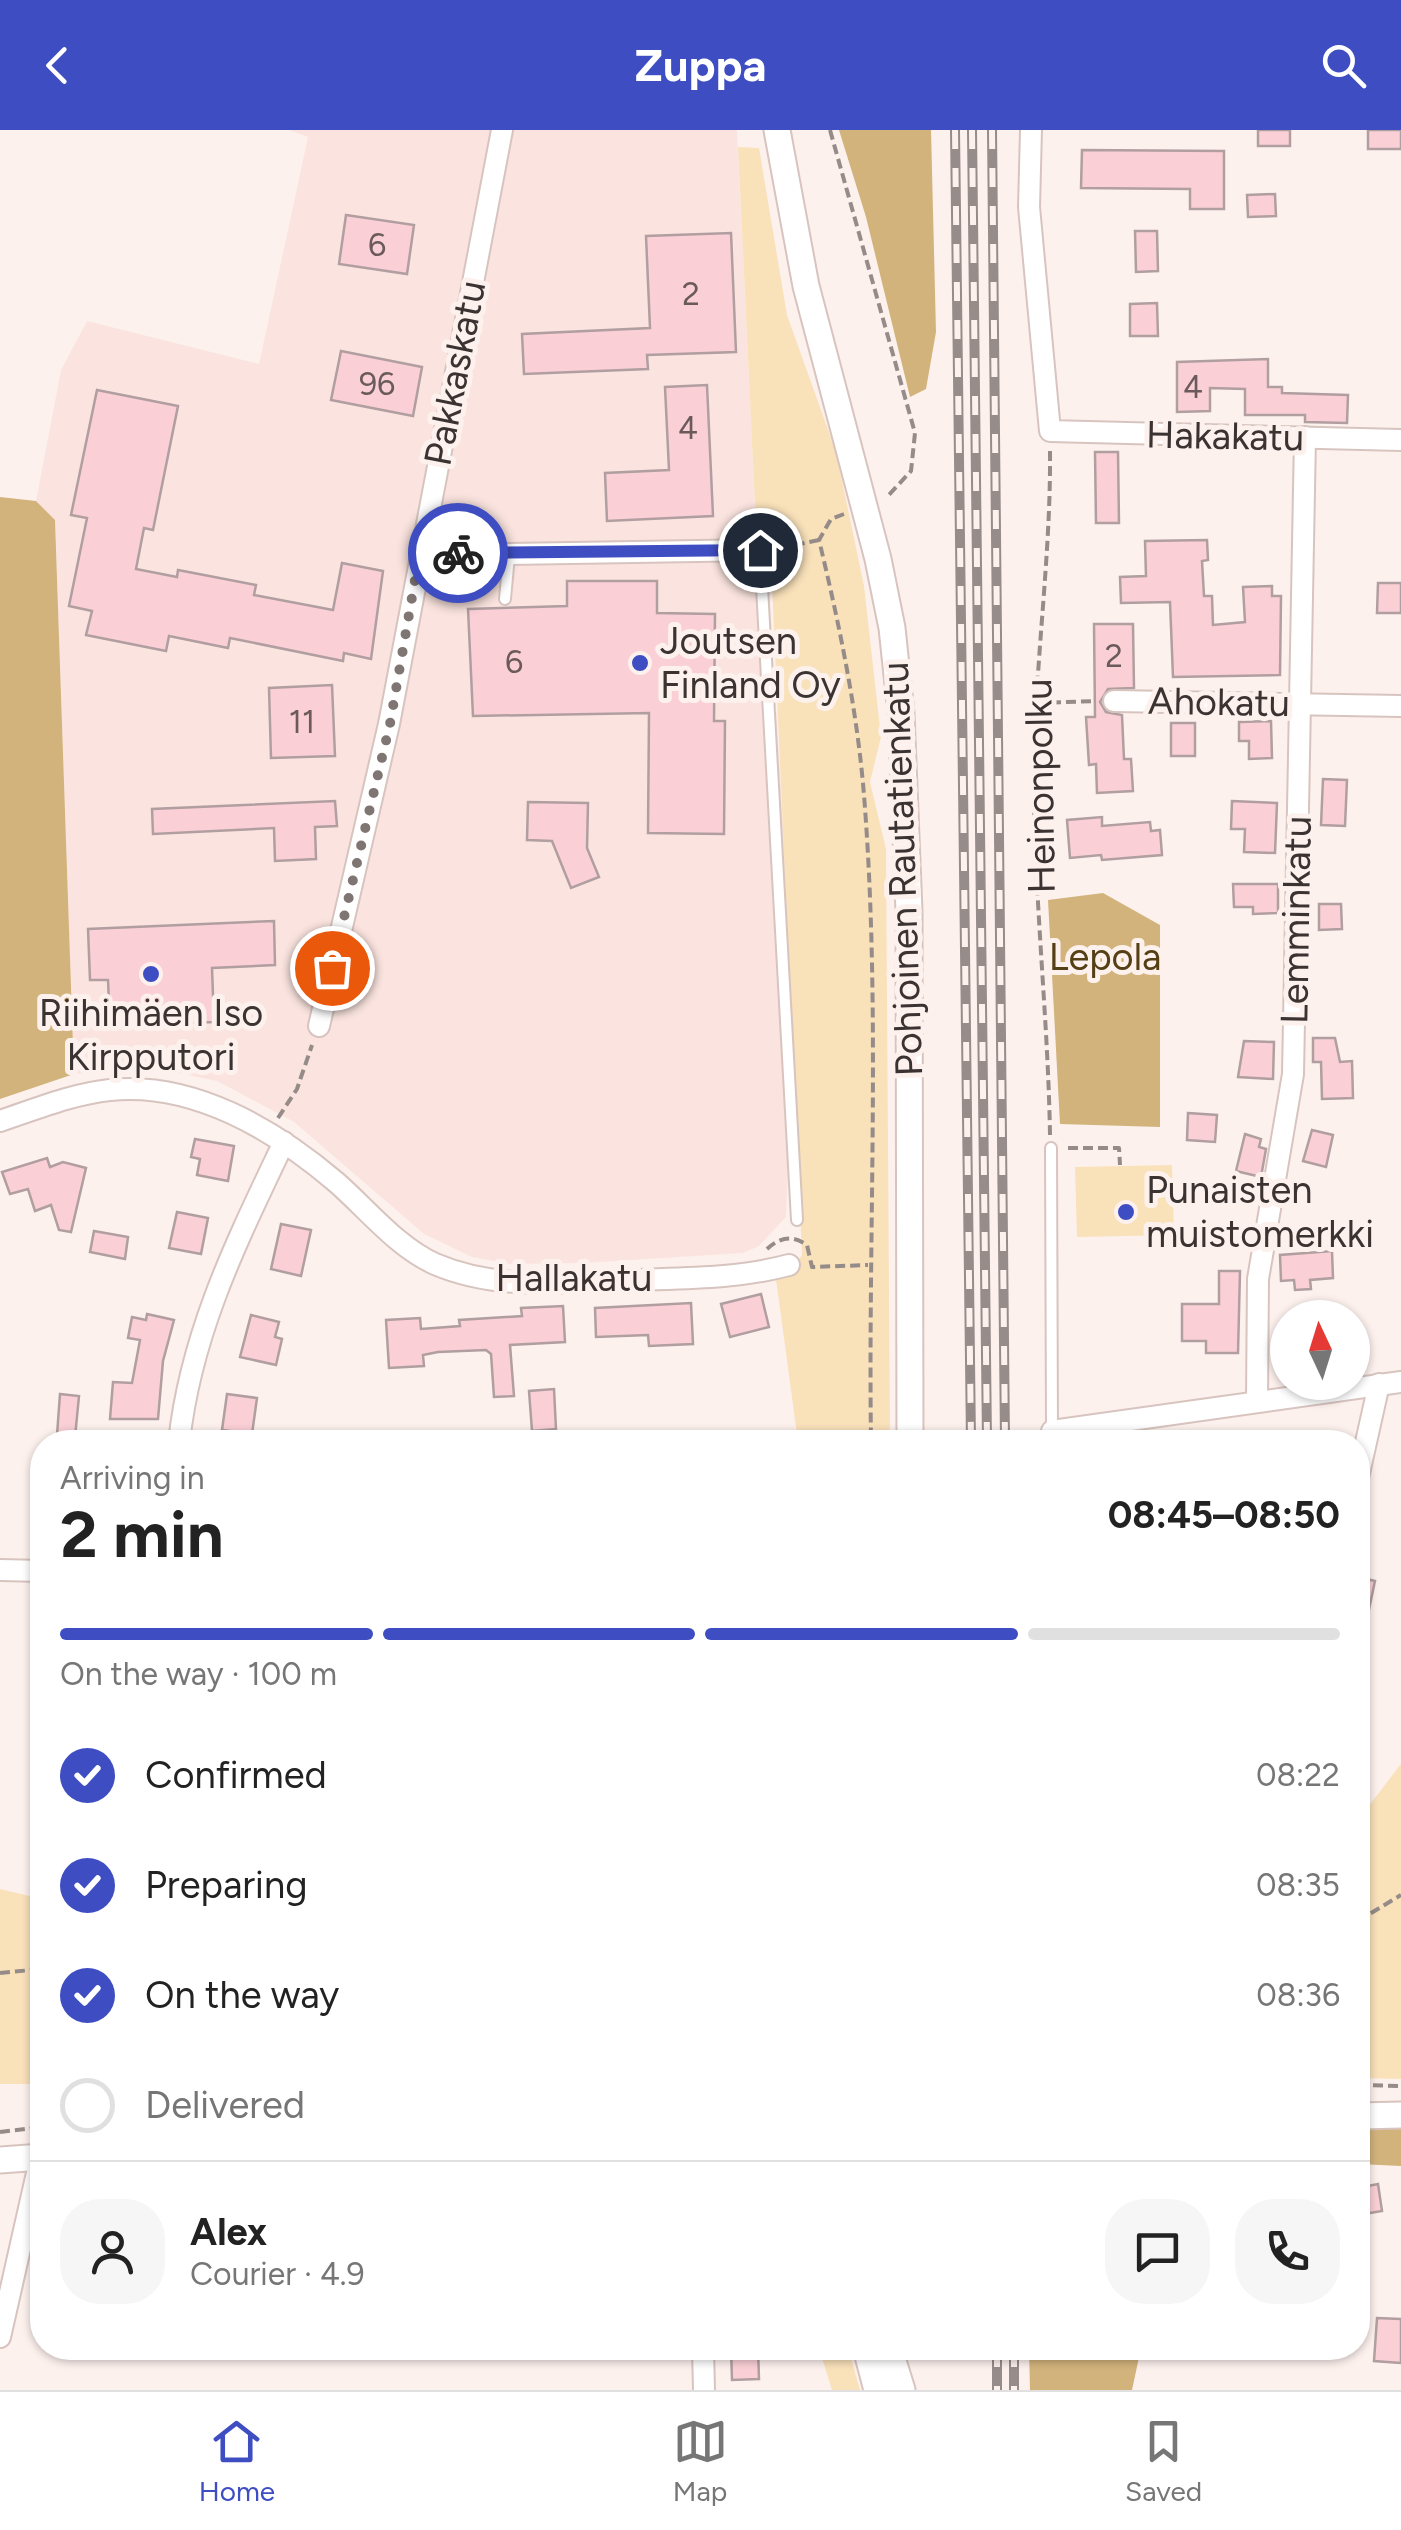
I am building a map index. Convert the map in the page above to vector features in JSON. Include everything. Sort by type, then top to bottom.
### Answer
[{"type":"street","name":"Pakkaskatu","points":[[319,1026],[390,724],[502,130]]},
{"type":"street","name":"Pohjoinen Rautatienkatu","points":[[777,130],[806,286],[878,560],[892,628],[901,713],[909,911],[910,1430]]},
{"type":"street","points":[[1030,130],[1029,207],[1050,431]]},
{"type":"street","name":"Hakakatu","points":[[1050,431],[1401,440]]},
{"type":"street","name":"Lemminkatu","points":[[1257,1399],[1258,1279],[1293,1074],[1304,438]]},
{"type":"street","points":[[420,551],[509,554],[760,550]]},
{"type":"street","name":"Ahokatu","points":[[1114,700],[1401,706]]},
{"type":"street","name":"Hallakatu","points":[[0,1120],[76,1096],[136,1089],[208,1104],[286,1135],[402,1243],[432,1263],[461,1274],[513,1284],[757,1274],[789,1264]]},
{"type":"street","points":[[181,1430],[199,1334],[219,1278],[286,1135]]},
{"type":"street","points":[[1090,1430],[1257,1399],[1401,1382]]},
{"type":"street","points":[[1369,1430],[1379,1384]]},
{"type":"street","points":[[0,1570],[30,1570]]},
{"type":"street","points":[[1370,2116],[1401,2115]]},
{"type":"street","points":[[0,2160],[30,2156]]},
{"type":"street","points":[[0,2337],[30,2207]]},
{"type":"street","points":[[703,2360],[704,2390]]},
{"type":"street","points":[[869,2360],[878,2390]]},
{"type":"street","points":[[893,2360],[902,2390]]},
{"type":"lane","points":[[760,550],[797,1220]]},
{"type":"lane","points":[[506,599],[509,554]]},
{"type":"lane","points":[[1051,1148],[1052,1430]]},
{"type":"path","points":[[830,130],[915,433],[911,471],[881,502]]},
{"type":"path","name":"Heinonpolku","points":[[1050,431],[1051,530],[1036,702],[1034,780],[1051,1148]]},
{"type":"path","points":[[852,511],[831,519],[819,540],[847,676],[864,792],[871,1066],[868,1265],[872,1430]]},
{"type":"path","points":[[760,550],[819,540]]},
{"type":"path","name":"Ahokatu","points":[[1036,702],[1114,700]]},
{"type":"path","points":[[276,1121],[297,1089],[319,1026]]},
{"type":"path","points":[[267,1116],[286,1135]]},
{"type":"path","points":[[1051,1148],[1119,1148],[1120,1165]]},
{"type":"path","points":[[754,1258],[775,1242],[793,1238],[807,1245],[812,1268],[868,1265]]},
{"type":"path","points":[[1370,1913],[1401,1894]]},
{"type":"path","points":[[0,1973],[30,1970]]},
{"type":"path","points":[[1370,2085],[1401,2086]]},
{"type":"path","points":[[0,2132],[30,2128]]},
{"type":"shaded area","points":[[289,130],[737,130],[757,548],[770,604],[794,1011],[786,1217],[759,1246],[743,1253],[585,1263],[509,1264],[472,1257],[424,1234],[294,1122],[217,1081],[148,1067],[74,1074],[55,520],[36,501],[61,370],[87,321],[259,364],[308,137]]},
{"type":"shaded area","points":[[738,147],[759,148],[787,315],[836,452],[864,586],[881,737],[870,782],[886,849],[890,1430],[796,1430],[776,1279],[788,1275],[802,1255],[771,562],[757,548]]},
{"type":"shaded area","points":[[1172,1165],[1174,1235],[1077,1237],[1075,1167]]},
{"type":"shaded area","points":[[1401,1764],[1401,2079],[1370,2078],[1370,1804]]},
{"type":"shaded area","points":[[0,1889],[30,1896],[30,2084],[0,2084]]},
{"type":"shaded area","points":[[823,2360],[851,2360],[860,2390],[832,2390]]},
{"type":"green space","points":[[839,130],[931,130],[936,332],[926,389],[910,397],[866,217]]},
{"type":"green space","points":[[0,497],[36,501],[55,520],[74,1074],[0,1099]]},
{"type":"green space","name":"Lepola","points":[[1103,893],[1160,925],[1160,1127],[1060,1124],[1048,900]]},
{"type":"green space","points":[[1401,2125],[1401,2166],[1370,2165],[1370,2126]]},
{"type":"green space","points":[[1029,2360],[1138,2360],[1132,2390],[1030,2390]]},
{"type":"building","points":[[1258,130],[1290,130],[1290,146],[1258,146]]},
{"type":"building","points":[[1368,130],[1401,130],[1401,149],[1368,149]]},
{"type":"building","points":[[1082,150],[1224,151],[1224,209],[1190,209],[1190,189],[1081,188]]},
{"type":"building","points":[[1275,194],[1276,216],[1248,217],[1247,195]]},
{"type":"building","points":[[346,215],[414,225],[407,274],[339,264]]},
{"type":"building","points":[[1135,231],[1157,231],[1158,271],[1136,272]]},
{"type":"building","points":[[731,233],[736,352],[647,355],[648,369],[524,374],[522,334],[650,328],[646,236]]},
{"type":"building","points":[[1157,303],[1158,336],[1130,336],[1130,304]]},
{"type":"building","points":[[341,351],[422,367],[413,416],[331,400]]},
{"type":"building","points":[[1268,359],[1268,387],[1282,387],[1282,393],[1348,395],[1347,423],[1305,422],[1305,415],[1245,415],[1245,389],[1210,388],[1210,411],[1177,412],[1177,362]]},
{"type":"building","points":[[707,385],[713,516],[607,521],[605,473],[669,470],[665,387]]},
{"type":"building","points":[[97,390],[178,406],[153,530],[144,528],[136,569],[177,577],[178,570],[256,585],[254,595],[333,610],[342,563],[383,571],[371,659],[344,653],[343,661],[230,638],[228,648],[169,636],[166,651],[86,635],[92,611],[69,606],[87,518],[71,515]]},
{"type":"building","points":[[1095,452],[1118,452],[1119,523],[1096,523]]},
{"type":"building","points":[[1207,540],[1208,560],[1202,561],[1204,596],[1212,596],[1213,625],[1245,622],[1243,587],[1272,586],[1272,596],[1281,596],[1280,675],[1173,677],[1170,602],[1121,603],[1120,577],[1146,576],[1145,541]]},
{"type":"building","name":"Joutsen Finland Oy","points":[[567,581],[657,581],[657,613],[715,614],[714,721],[725,721],[724,834],[648,833],[649,713],[473,716],[468,609],[567,606]]},
{"type":"building","points":[[1378,583],[1401,583],[1401,613],[1377,613]]},
{"type":"building","points":[[1094,624],[1133,624],[1134,688],[1108,689],[1100,702],[1106,712],[1122,715],[1124,759],[1131,759],[1133,791],[1097,793],[1096,764],[1089,765],[1086,717],[1095,717]]},
{"type":"building","points":[[332,685],[335,756],[271,758],[269,688]]},
{"type":"building","points":[[1271,721],[1272,758],[1249,759],[1249,741],[1239,741],[1239,722]]},
{"type":"building","points":[[1171,723],[1195,723],[1195,756],[1171,756]]},
{"type":"building","points":[[1323,779],[1347,780],[1345,826],[1321,825]]},
{"type":"building","points":[[335,801],[337,826],[315,827],[316,859],[275,861],[274,828],[153,834],[152,809]]},
{"type":"building","points":[[1232,801],[1277,803],[1275,853],[1244,852],[1245,829],[1231,829]]},
{"type":"building","points":[[528,802],[588,803],[587,848],[599,877],[571,888],[552,841],[527,840]]},
{"type":"building","points":[[1102,817],[1102,826],[1150,822],[1151,831],[1160,830],[1162,855],[1102,860],[1101,855],[1070,858],[1067,820]]},
{"type":"building","points":[[1233,884],[1278,884],[1278,913],[1253,914],[1253,907],[1234,907]]},
{"type":"building","points":[[1319,904],[1341,904],[1342,929],[1319,930]]},
{"type":"building","name":"Riihimäen Iso Kirpputori","points":[[274,921],[275,965],[212,968],[214,1022],[110,1026],[108,980],[90,980],[88,929]]},
{"type":"building","points":[[1313,1038],[1335,1038],[1340,1062],[1352,1061],[1353,1098],[1322,1099],[1321,1062],[1313,1062]]},
{"type":"building","points":[[1244,1041],[1274,1042],[1273,1079],[1238,1077]]},
{"type":"building","points":[[1188,1113],[1217,1115],[1215,1142],[1187,1140]]},
{"type":"building","points":[[1312,1130],[1333,1135],[1326,1167],[1303,1161]]},
{"type":"building","points":[[1245,1134],[1261,1139],[1259,1147],[1266,1149],[1261,1177],[1236,1171]]},
{"type":"building","points":[[195,1139],[234,1146],[228,1181],[197,1175],[200,1159],[191,1157]]},
{"type":"building","points":[[47,1158],[50,1167],[63,1162],[86,1168],[71,1232],[59,1230],[51,1205],[35,1211],[28,1189],[10,1194],[2,1172]]},
{"type":"building","points":[[177,1212],[208,1218],[201,1254],[169,1248]]},
{"type":"building","points":[[281,1224],[311,1230],[301,1276],[271,1269]]},
{"type":"building","points":[[94,1231],[128,1237],[125,1259],[90,1252]]},
{"type":"building","points":[[1332,1251],[1333,1278],[1310,1280],[1311,1289],[1295,1290],[1294,1280],[1281,1281],[1280,1255]]},
{"type":"building","points":[[1219,1271],[1240,1271],[1238,1353],[1206,1353],[1206,1341],[1182,1341],[1182,1304],[1219,1304]]},
{"type":"building","points":[[761,1294],[769,1327],[730,1337],[721,1304]]},
{"type":"building","points":[[691,1303],[693,1344],[649,1346],[648,1335],[596,1337],[595,1308]]},
{"type":"building","points":[[563,1306],[565,1342],[510,1345],[514,1396],[494,1397],[491,1354],[486,1350],[438,1352],[423,1355],[424,1366],[389,1368],[386,1320],[420,1318],[421,1329],[460,1326],[459,1320],[522,1316],[521,1308]]},
{"type":"building","points":[[147,1314],[174,1320],[163,1361],[158,1419],[110,1419],[113,1382],[132,1383],[140,1340],[128,1338],[132,1317],[146,1320]]},
{"type":"building","points":[[251,1315],[279,1322],[275,1337],[282,1339],[276,1365],[240,1357]]},
{"type":"building","points":[[554,1389],[556,1429],[532,1430],[529,1391]]},
{"type":"building","points":[[60,1394],[79,1396],[76,1430],[57,1430]]},
{"type":"building","points":[[227,1394],[257,1398],[253,1430],[222,1430]]},
{"type":"building","points":[[1378,2184],[1382,2211],[1370,2213],[1370,2186]]},
{"type":"building","points":[[1377,2318],[1401,2319],[1401,2363],[1374,2361]]},
{"type":"building","points":[[731,2360],[758,2360],[759,2379],[732,2380]]},
{"type":"railway","points":[[955,130],[971,1430]]},
{"type":"railway","points":[[972,130],[987,1430]]},
{"type":"railway","points":[[992,130],[1005,1430]]},
{"type":"railway","points":[[997,2360],[997,2390]]},
{"type":"railway","points":[[1014,2360],[1014,2390]]},
{"type":"way so far","points":[[332,968],[390,724],[420,551],[458,553]]},
{"type":"place","name":"Joutsen Finland Oy","points":[[640,663]]},
{"type":"place","name":"Riihimäen Iso Kirpputori","points":[[151,974]]},
{"type":"place","name":"Punaisten muistomerkki","points":[[1126,1212]]},
{"type":"route","points":[[458,553],[760,550]]}]
